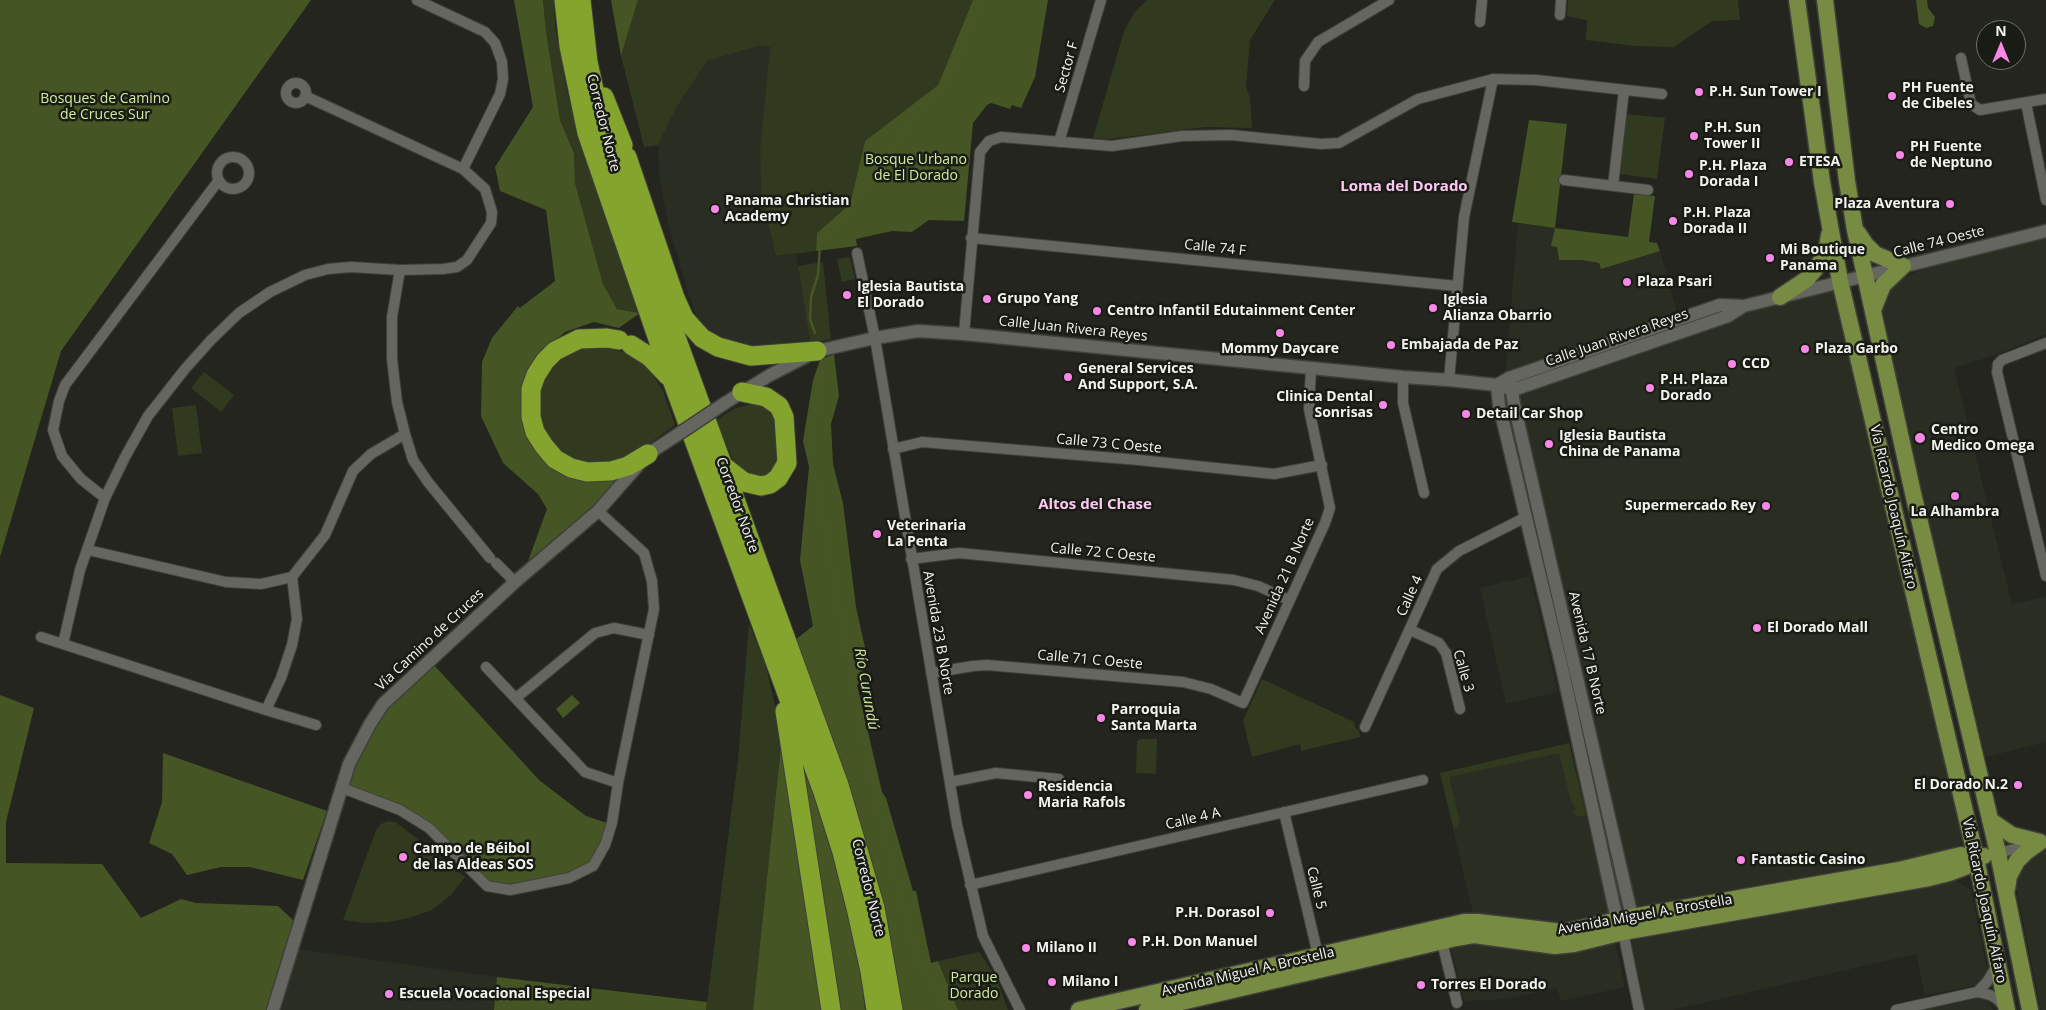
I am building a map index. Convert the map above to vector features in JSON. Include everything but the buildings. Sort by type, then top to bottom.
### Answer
[{"type":"highway","name":"Corredor Norte","points":[[564,0],[569,46],[587,133],[672,380],[823,792],[842,852],[870,971],[876,1010]]},
{"type":"highway","name":"Corredor Norte","points":[[581,0],[588,62],[606,144],[836,776],[856,838],[875,908],[893,1010]]},
{"type":"highway","points":[[588,62],[625,151],[675,298],[684,318],[702,338],[718,348],[752,356],[816,351]]},
{"type":"highway","points":[[648,454],[628,466],[600,472],[587,472],[571,468],[555,459],[535,432],[530,410],[531,388],[536,375],[545,361],[555,351],[579,339],[600,337],[625,342],[650,357],[672,380]]},
{"type":"highway","points":[[722,465],[744,482],[761,486],[770,484],[778,478],[786,464],[784,417],[779,406],[766,397],[742,392]]},
{"type":"highway","points":[[778,667],[831,1010]]},
{"type":"main road","name":"Vía Ricardo Joaquín Alfaro","points":[[1797,0],[1822,182],[1840,281],[1969,827],[2007,1010]]},
{"type":"main road","name":"Vía Ricardo Joaquín Alfaro","points":[[1825,0],[1847,181],[1855,230],[1915,503],[1998,853],[2030,1010]]},
{"type":"main road","points":[[1780,296],[1807,279],[1817,267],[1826,253],[1830,228]]},
{"type":"main road","points":[[1855,230],[1875,254],[1903,266],[1882,285],[1872,312]]},
{"type":"main road","points":[[1990,820],[2012,835],[2043,842]]},
{"type":"main road","points":[[1969,827],[1946,866],[1968,878],[1982,891]]},
{"type":"main road","points":[[2006,892],[2009,876],[2017,861],[2026,852],[2043,842]]},
{"type":"main road","name":"Avenida Miguel A. Brostella","points":[[1147,1010],[1464,922],[1563,932],[1754,903],[1900,870],[1946,866],[1961,855],[1976,858],[1998,853]]},
{"type":"main road","name":"Avenida Miguel A. Brostella","points":[[1079,1010],[1112,1006],[1320,963],[1474,935],[1554,946],[1574,944],[1624,923]]},
{"type":"street","points":[[417,0],[485,32],[495,43],[502,62],[503,79],[500,94],[463,169]]},
{"type":"street","name":"Sector F","points":[[1059,142],[1101,0]]},
{"type":"street","points":[[1304,86],[1305,61],[1318,42],[1389,0]]},
{"type":"street","points":[[1480,22],[1482,0]]},
{"type":"street","points":[[1560,15],[1561,0]]},
{"type":"street","points":[[1961,58],[1971,104],[1980,110],[2046,99]]},
{"type":"street","points":[[1449,380],[1464,216],[1493,79]]},
{"type":"street","points":[[964,334],[980,152],[989,141],[1001,137],[1112,146],[1182,136],[1231,135],[1321,144],[1340,143],[1418,99],[1493,79],[1536,80],[1662,94]]},
{"type":"street","points":[[1613,186],[1624,90]]},
{"type":"street","points":[[63,644],[80,570],[105,498],[124,457],[148,416],[184,369],[239,313],[270,292],[305,275],[328,270],[352,267],[400,270],[457,267],[467,260],[491,223],[492,212],[485,189],[463,169],[305,96]]},
{"type":"street","points":[[2026,103],[2046,200]]},
{"type":"street","points":[[105,498],[81,479],[62,456],[53,430],[59,401],[65,385],[218,180]]},
{"type":"street","points":[[1564,180],[1648,190]]},
{"type":"street","name":"Calle 74 Oeste","points":[[1840,281],[2046,231]]},
{"type":"street","name":"Calle 74 F","points":[[971,238],[1457,286]]},
{"type":"street","name":"Avenida 23 B Norte","points":[[857,253],[874,338],[950,782],[970,885],[983,936],[1020,1010]]},
{"type":"street","points":[[400,270],[392,316],[392,359],[397,402],[414,460],[428,482],[493,561],[515,582]]},
{"type":"street","name":"Calle Juan Rivera Reyes","points":[[671,439],[742,392],[816,351],[874,338],[918,331],[1497,385],[1511,384],[1728,316],[1744,306],[1840,281]]},
{"type":"street","points":[[2046,344],[2002,360],[1998,364],[1997,372],[2046,576]]},
{"type":"street","name":"Avenida 21 B Norte","points":[[1243,704],[1325,523],[1330,508],[1309,409],[1311,368]]},
{"type":"street","points":[[1402,377],[1403,403],[1424,493]]},
{"type":"street","name":"Avenida 17 B Norte","points":[[1511,384],[1624,923],[1639,1010]]},
{"type":"street","name":"Avenida 17 B Norte","points":[[1497,385],[1499,405],[1624,923]]},
{"type":"street","points":[[88,550],[226,582],[261,584],[292,577],[325,535],[353,471],[371,454],[405,434]]},
{"type":"street","name":"Vía Camino de Cruces","points":[[273,1010],[349,764],[383,704],[515,582],[598,511],[648,454],[671,439]]},
{"type":"street","name":"Calle 73 C Oeste","points":[[893,449],[922,442],[1139,460],[1274,474],[1322,464]]},
{"type":"street","points":[[342,788],[400,810],[429,828],[486,886],[510,890],[569,878],[594,866],[605,845],[612,823],[618,783],[654,609],[652,581],[644,552],[598,511]]},
{"type":"street","name":"Calle 4","points":[[1365,727],[1437,570],[1459,551],[1526,517]]},
{"type":"street","name":"Calle 72 C Oeste","points":[[911,559],[959,553],[1234,580],[1258,586],[1289,600]]},
{"type":"street","points":[[266,710],[281,678],[292,645],[297,619],[292,577]]},
{"type":"street","points":[[516,698],[595,633],[614,628],[649,635]]},
{"type":"street","name":"Calle 3","points":[[1410,630],[1439,643],[1446,653],[1460,708]]},
{"type":"street","points":[[41,637],[316,725]]},
{"type":"street","name":"Calle 71 C Oeste","points":[[932,673],[987,665],[1183,682],[1211,689],[1243,704]]},
{"type":"street","points":[[486,667],[585,772],[618,783]]},
{"type":"street","points":[[950,782],[996,773],[1059,779]]},
{"type":"street","name":"Calle 4 A","points":[[970,885],[1422,780]]},
{"type":"street","name":"Calle 5","points":[[1284,812],[1320,963]]},
{"type":"street","points":[[1998,853],[2043,842]]},
{"type":"street","points":[[1442,942],[1457,1003]]},
{"type":"street","points":[[1977,992],[1992,976],[1997,963]]},
{"type":"street","points":[[1896,1010],[1977,992],[1997,998],[2007,1010]]},
{"type":"shaded area","points":[[1916,0],[1927,0],[1928,8],[1935,17],[1933,26],[1926,28],[1919,24]]},
{"type":"shaded area","name":"Panama Christian Academy","points":[[758,46],[770,47],[760,149],[761,195],[776,256],[796,254],[810,341],[766,347],[724,342],[702,330],[689,296],[668,223],[659,174],[658,145],[676,108],[707,61]]},
{"type":"shaded area","points":[[1518,223],[1555,228],[1552,246],[1557,247],[1559,260],[1582,260],[1599,263],[1601,269],[1660,251],[1679,319],[1505,380]]},
{"type":"shaded area","points":[[2046,237],[2046,334],[1998,354],[1954,368],[2012,604],[2046,597],[2046,742],[1986,757],[1897,392],[1880,303],[1883,295],[1900,279],[1914,273],[1933,266]]},
{"type":"shaded area","points":[[1840,281],[1964,839],[1954,851],[1632,917],[1513,390],[1728,316]]},
{"type":"shaded area","points":[[1530,576],[1558,692],[1506,704],[1480,588]]},
{"type":"shaded area","points":[[572,695],[580,703],[563,718],[556,709]]},
{"type":"shaded area","points":[[1569,743],[1609,914],[1570,923],[1518,920],[1473,914],[1440,773]]},
{"type":"shaded area","points":[[2036,851],[2046,851],[2046,1010],[2041,1010],[2018,895],[2016,875],[2017,870]]},
{"type":"shaded area","points":[[1954,879],[1971,890],[1988,974],[1978,985],[1925,995],[1916,954],[1672,1010],[1639,1010],[1623,932]]},
{"type":"shaded area","points":[[1468,942],[1558,953],[1615,942],[1625,987],[1561,1001],[1557,988],[1508,999],[1464,1001],[1450,945]]},
{"type":"shaded area","name":"Escuela Vocacional Especial","points":[[297,949],[497,977],[494,1010],[279,1010]]},
{"type":"shaded area","points":[[1984,996],[1994,1010],[1922,1010]]},
{"type":"green space","name":"Bosques de Camino de Cruces Sur","points":[[0,0],[311,0],[61,351],[0,557]]},
{"type":"green space","points":[[514,0],[543,0],[560,120],[574,153],[575,183],[603,284],[617,309],[640,313],[619,328],[594,322],[565,332],[545,349],[529,420],[566,468],[625,470],[609,492],[528,561],[547,509],[538,494],[503,463],[481,416],[482,362],[492,338],[518,306],[520,308],[555,281],[546,210],[500,191],[495,167],[533,107]]},
{"type":"green space","points":[[543,0],[554,0],[555,26],[567,91],[582,149],[640,313],[617,309],[603,284],[575,183],[574,153],[560,120]]},
{"type":"green space","points":[[611,0],[638,0],[621,56]]},
{"type":"green space","points":[[638,0],[973,0],[938,85],[865,141],[850,204],[817,233],[816,251],[776,256],[761,195],[760,149],[770,47],[758,46],[707,61],[676,108],[658,145],[644,147],[621,56]]},
{"type":"green space","name":"Bosque Urbano de El Dorado","points":[[973,0],[1048,0],[1035,77],[1021,108],[1012,105],[1010,109],[991,103],[987,105],[973,123],[964,221],[929,220],[912,232],[892,231],[856,239],[857,246],[816,251],[817,233],[850,204],[865,141],[938,85]]},
{"type":"green space","points":[[1147,0],[1275,0],[1250,40],[1246,86],[1250,98],[1252,128],[1205,127],[1109,139],[1093,138],[1124,31],[1134,13]]},
{"type":"green space","points":[[1568,0],[1738,0],[1740,20],[1712,21],[1674,47],[1635,46],[1586,40],[1587,20],[1567,16]]},
{"type":"green space","points":[[1627,114],[1665,118],[1657,179],[1620,174]]},
{"type":"green space","points":[[1529,120],[1567,124],[1555,228],[1512,222]]},
{"type":"green space","points":[[1634,194],[1655,196],[1649,242],[1657,243],[1660,251],[1601,269],[1599,263],[1582,260],[1559,260],[1557,247],[1551,246],[1555,228],[1628,237]]},
{"type":"green space","points":[[850,257],[855,279],[842,282],[837,259]]},
{"type":"green space","points":[[823,262],[831,339],[817,342],[810,341],[798,266]]},
{"type":"green space","points":[[602,344],[634,357],[651,372],[663,391],[675,425],[625,458],[597,466],[573,460],[556,448],[540,424],[539,383],[562,354],[568,350]]},
{"type":"green space","points":[[834,354],[839,396],[831,424],[833,464],[843,503],[856,607],[866,652],[862,653],[864,682],[857,685],[882,792],[886,798],[913,891],[916,891],[931,963],[938,961],[958,1010],[902,1010],[882,903],[795,640],[813,626],[800,560],[809,467],[803,441],[813,380],[820,360]]},
{"type":"green space","points":[[204,372],[234,395],[221,412],[191,388]]},
{"type":"green space","points":[[759,402],[775,410],[782,453],[776,472],[756,480],[735,465],[716,420],[736,408]]},
{"type":"green space","points":[[196,405],[202,453],[178,456],[172,408]]},
{"type":"green space","points":[[749,624],[765,662],[782,736],[753,1010],[706,1010],[738,760]]},
{"type":"green space","points":[[434,665],[539,780],[586,816],[610,824],[592,864],[568,875],[510,887],[488,884],[431,826],[345,787],[353,765],[386,707]]},
{"type":"green space","points":[[1262,679],[1354,722],[1355,728],[1359,730],[1360,737],[1301,751],[1300,744],[1252,757],[1243,721]]},
{"type":"green space","points":[[0,695],[34,708],[6,822],[6,863],[102,864],[141,918],[181,899],[196,903],[278,906],[295,922],[266,1010],[0,1010]]},
{"type":"green space","points":[[782,736],[825,1010],[753,1010]]},
{"type":"green space","points":[[797,739],[820,804],[858,949],[865,1010],[836,1010]]},
{"type":"green space","points":[[1141,739],[1157,739],[1156,774],[1136,773],[1137,741]]},
{"type":"green space","points":[[1569,743],[1586,815],[1580,817],[1573,814],[1576,809],[1571,801],[1559,753],[1449,777],[1460,822],[1454,830],[1440,773]]},
{"type":"green space","points":[[163,753],[327,811],[303,880],[250,867],[221,867],[187,875],[172,854],[149,843],[162,802]]},
{"type":"green space","name":"Campo de Béibol de las Aldeas SOS","points":[[388,821],[395,822],[401,826],[465,877],[451,895],[432,910],[409,918],[388,922],[365,923],[343,920],[376,830],[381,824]]},
{"type":"green space","name":"Parque Dorado","points":[[979,952],[996,977],[1008,1010],[958,1010],[938,961]]},
{"type":"green space","points":[[497,977],[707,1002],[706,1010],[494,1010]]},
{"type":"waterway","name":"Río Curundú","points":[[815,333],[810,319],[811,297],[818,275],[820,245],[842,223],[865,184],[911,123],[943,88],[983,0]]},
{"type":"waterway","name":"Río Curundú","points":[[822,361],[811,453],[866,752],[875,796],[915,954],[947,1010]]},
{"type":"place","name":"P.H. Sun Tower I","points":[[1699,92]]},
{"type":"place","name":"PH Fuente de Cibeles","points":[[1892,96]]},
{"type":"place","name":"P.H. Sun Tower II","points":[[1694,136]]},
{"type":"place","name":"PH Fuente de Neptuno","points":[[1900,155]]},
{"type":"place","name":"ETESA","points":[[1789,162]]},
{"type":"place","name":"P.H. Plaza Dorada I","points":[[1689,174]]},
{"type":"place","name":"Plaza Aventura","points":[[1950,204]]},
{"type":"place","name":"Panama Christian Academy","points":[[715,209]]},
{"type":"place","name":"P.H. Plaza Dorada II","points":[[1673,221]]},
{"type":"place","name":"Mi Boutique Panama","points":[[1770,258]]},
{"type":"place","name":"Plaza Psari","points":[[1627,282]]},
{"type":"place","name":"Iglesia Bautista El Dorado","points":[[847,295]]},
{"type":"place","name":"Grupo Yang","points":[[987,299]]},
{"type":"place","name":"Iglesia Alianza Obarrio","points":[[1433,308]]},
{"type":"place","name":"Centro Infantil Edutainment Center","points":[[1097,311]]},
{"type":"place","name":"Mommy Daycare","points":[[1280,333]]},
{"type":"place","name":"Embajada de Paz","points":[[1391,345]]},
{"type":"place","name":"Plaza Garbo","points":[[1805,349]]},
{"type":"place","name":"CCD","points":[[1732,364]]},
{"type":"place","name":"General Services And Support, S.A.","points":[[1068,377]]},
{"type":"place","name":"P.H. Plaza Dorado","points":[[1650,388]]},
{"type":"place","name":"Clinica Dental Sonrisas","points":[[1383,405]]},
{"type":"place","name":"Detail Car Shop","points":[[1466,414]]},
{"type":"place","name":"Centro Medico Omega","points":[[1920,438]]},
{"type":"place","name":"Iglesia Bautista China de Panama","points":[[1549,444]]},
{"type":"place","name":"La Alhambra","points":[[1955,496]]},
{"type":"place","name":"Supermercado Rey","points":[[1766,506]]},
{"type":"place","name":"Veterinaria La Penta","points":[[877,534]]},
{"type":"place","name":"El Dorado Mall","points":[[1757,628]]},
{"type":"place","name":"Parroquia Santa Marta","points":[[1101,718]]},
{"type":"place","name":"El Dorado N.2","points":[[2018,785]]},
{"type":"place","name":"Residencia Maria Rafols","points":[[1028,795]]},
{"type":"place","name":"Campo de Béibol de las Aldeas SOS","points":[[403,857]]},
{"type":"place","name":"Fantastic Casino","points":[[1741,860]]},
{"type":"place","name":"P.H. Dorasol","points":[[1270,913]]},
{"type":"place","name":"P.H. Don Manuel","points":[[1132,942]]},
{"type":"place","name":"Milano II","points":[[1026,948]]},
{"type":"place","name":"Milano I","points":[[1052,982]]},
{"type":"place","name":"Torres El Dorado","points":[[1421,985]]},
{"type":"place","name":"Escuela Vocacional Especial","points":[[389,994]]},
{"type":"district","name":"Loma del Dorado","points":[[1404,187]]},
{"type":"district","name":"Altos del Chase","points":[[1095,505]]}]
